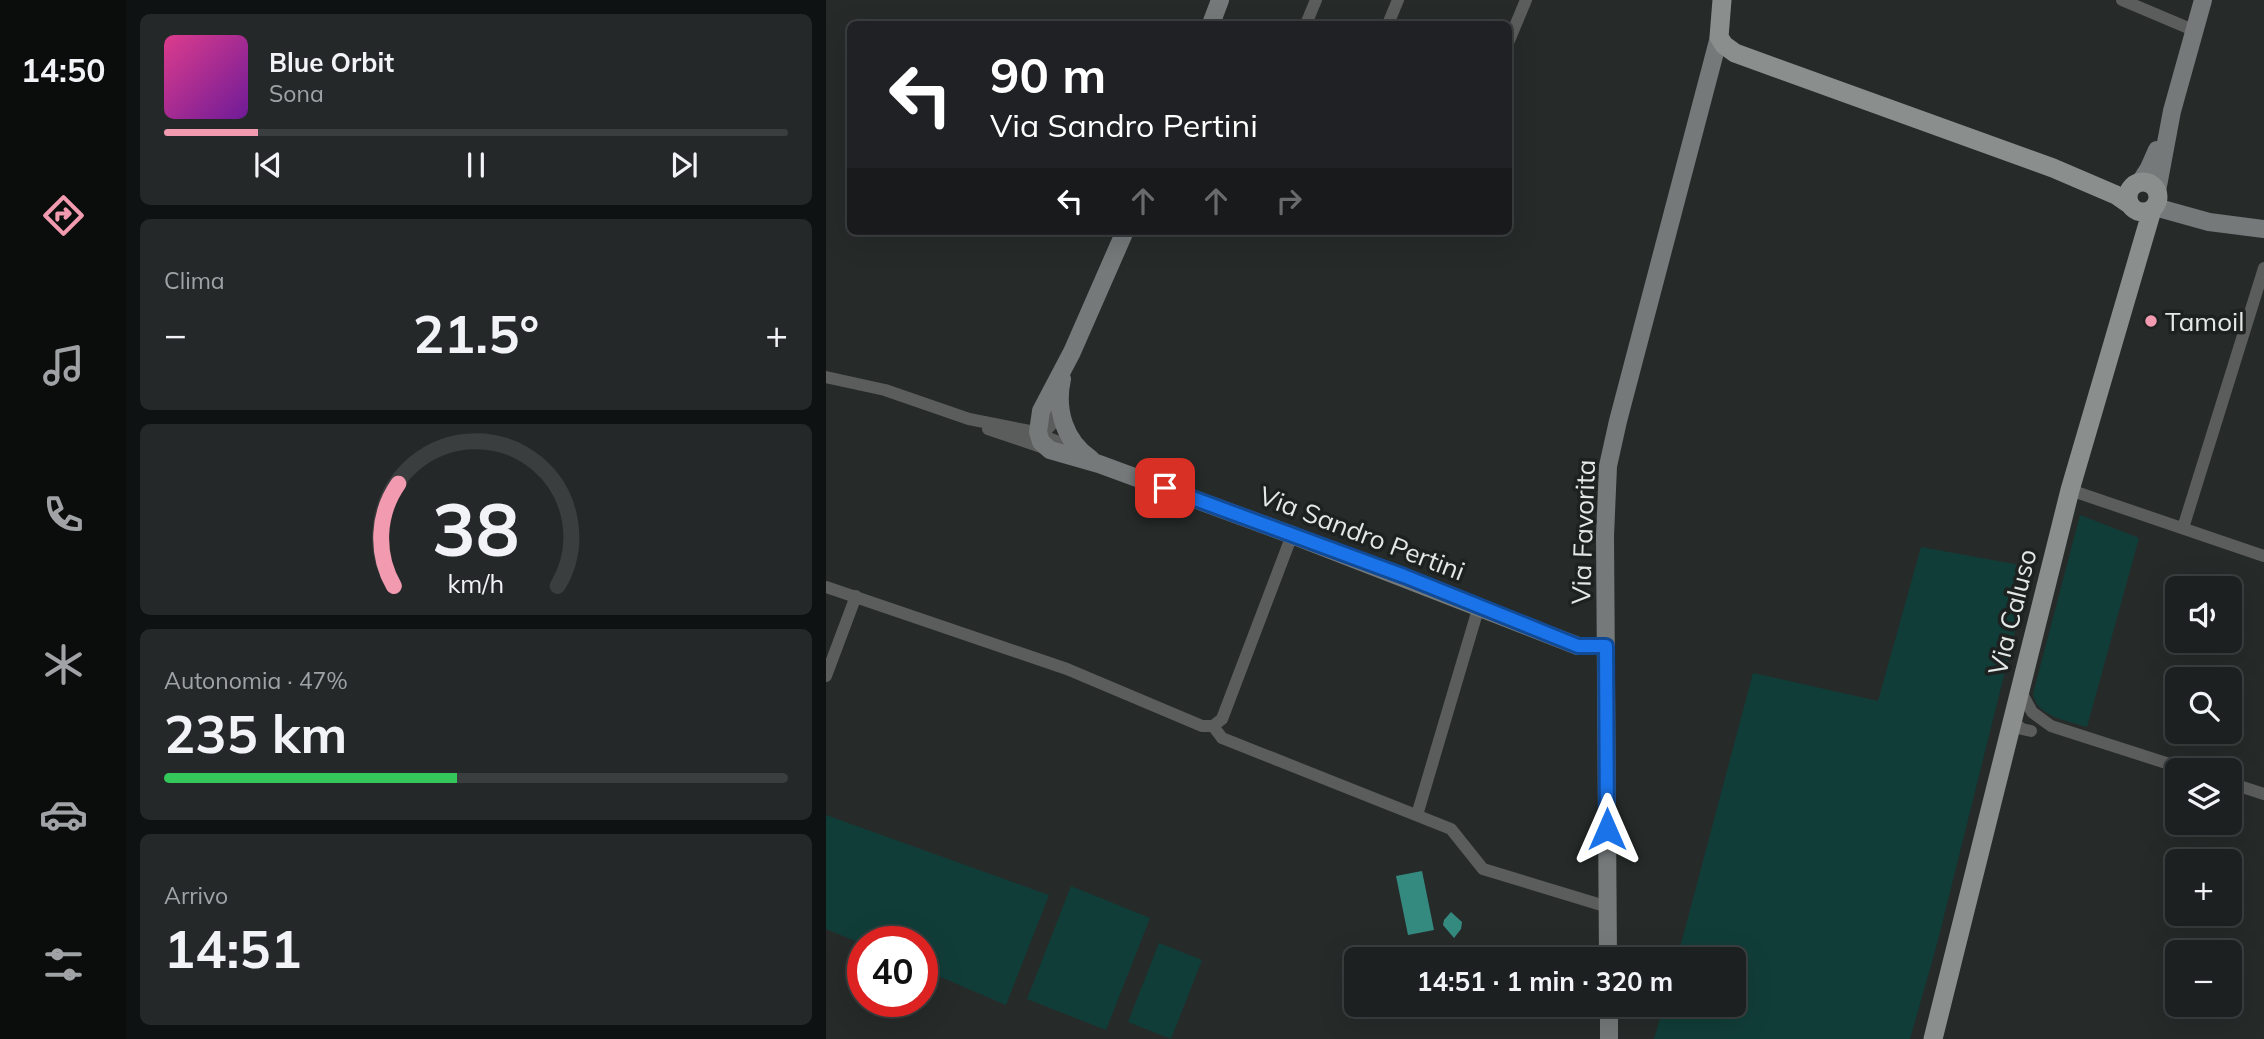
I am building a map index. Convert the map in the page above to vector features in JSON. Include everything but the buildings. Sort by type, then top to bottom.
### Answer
[{"type":"main road","points":[[1722,0],[1719,37],[1724,45],[1735,53],[2053,167],[2148,195]]},
{"type":"main road","points":[[2053,167],[2108,192],[2131,206]]},
{"type":"main road","points":[[2131,206],[2129,191],[2148,195]]},
{"type":"main road","name":"Via Caluso","points":[[1933,1039],[2070,490],[2139,250],[2148,195]]},
{"type":"main road","name":"Via Caluso","points":[[2131,206],[2139,250]]},
{"type":"main road","name":"Via Caluso","points":[[1927,1039],[1945,990]]},
{"type":"street","points":[[1212,21],[1220,0]]},
{"type":"street","points":[[1307,21],[1316,0]]},
{"type":"street","points":[[1389,21],[1398,0]]},
{"type":"street","points":[[1512,33],[1526,0]]},
{"type":"street","points":[[2122,0],[2193,30]]},
{"type":"street","name":"Via Caluso","points":[[2148,195],[2203,0]]},
{"type":"street","name":"Via Favorita","points":[[1608,947],[1605,536],[1608,466],[1663,243],[1719,37]]},
{"type":"street","points":[[2148,195],[2209,222],[2264,229]]},
{"type":"street","points":[[1040,440],[1037,423],[1052,402],[1065,366],[1123,235]]},
{"type":"street","points":[[2183,528],[2264,268]]},
{"type":"street","points":[[826,377],[885,390],[969,419],[1010,427],[1099,464]]},
{"type":"street","points":[[1010,427],[1052,402]]},
{"type":"street","points":[[1052,402],[1078,449]]},
{"type":"street","points":[[969,419],[998,434],[1078,449],[1099,464]]},
{"type":"street","name":"Via Sandro Pertini","points":[[1099,464],[1292,534],[1578,646],[1606,646]]},
{"type":"street","points":[[2070,490],[2264,556]]},
{"type":"street","points":[[826,587],[1067,669],[1202,726],[1213,726],[1222,719],[1292,534]]},
{"type":"street","points":[[826,676],[856,597]]},
{"type":"street","points":[[1417,816],[1479,606]]},
{"type":"street","points":[[2020,689],[2032,712],[2045,723]]},
{"type":"street","points":[[2012,721],[2025,717],[2165,762]]},
{"type":"street","points":[[2012,721],[2022,729],[2031,731]]},
{"type":"street","points":[[2006,744],[2045,723]]},
{"type":"street","points":[[1213,726],[1222,738],[1451,829],[1483,869],[1608,907]]},
{"type":"street","points":[[2242,787],[2264,794]]},
{"type":"street","points":[[1609,1017],[1609,1039]]},
{"type":"shaded area","points":[[2080,515],[2139,538],[2087,727],[2047,713],[2036,702],[2033,694]]},
{"type":"shaded area","points":[[1921,547],[2031,567],[1937,944],[1910,1039],[1654,1039],[1660,1017],[1746,1017],[1746,947],[1680,947],[1753,673],[1878,701]]},
{"type":"shaded area","points":[[826,815],[1049,895],[1006,1005],[938,976],[938,926],[847,926],[847,938],[826,929]]},
{"type":"shaded area","points":[[1422,871],[1434,930],[1408,935],[1396,876]]},
{"type":"shaded area","points":[[1071,886],[1150,918],[1106,1030],[1027,999]]},
{"type":"shaded area","points":[[1451,912],[1462,922],[1461,929],[1454,938],[1443,925]]},
{"type":"shaded area","points":[[1159,943],[1202,960],[1171,1039],[1128,1022]]},
{"type":"place","name":"Tamoil","points":[[2151,321]]},
{"type":"route","points":[[1165,488],[1404,576],[1578,646],[1606,646],[1607,829]]}]
